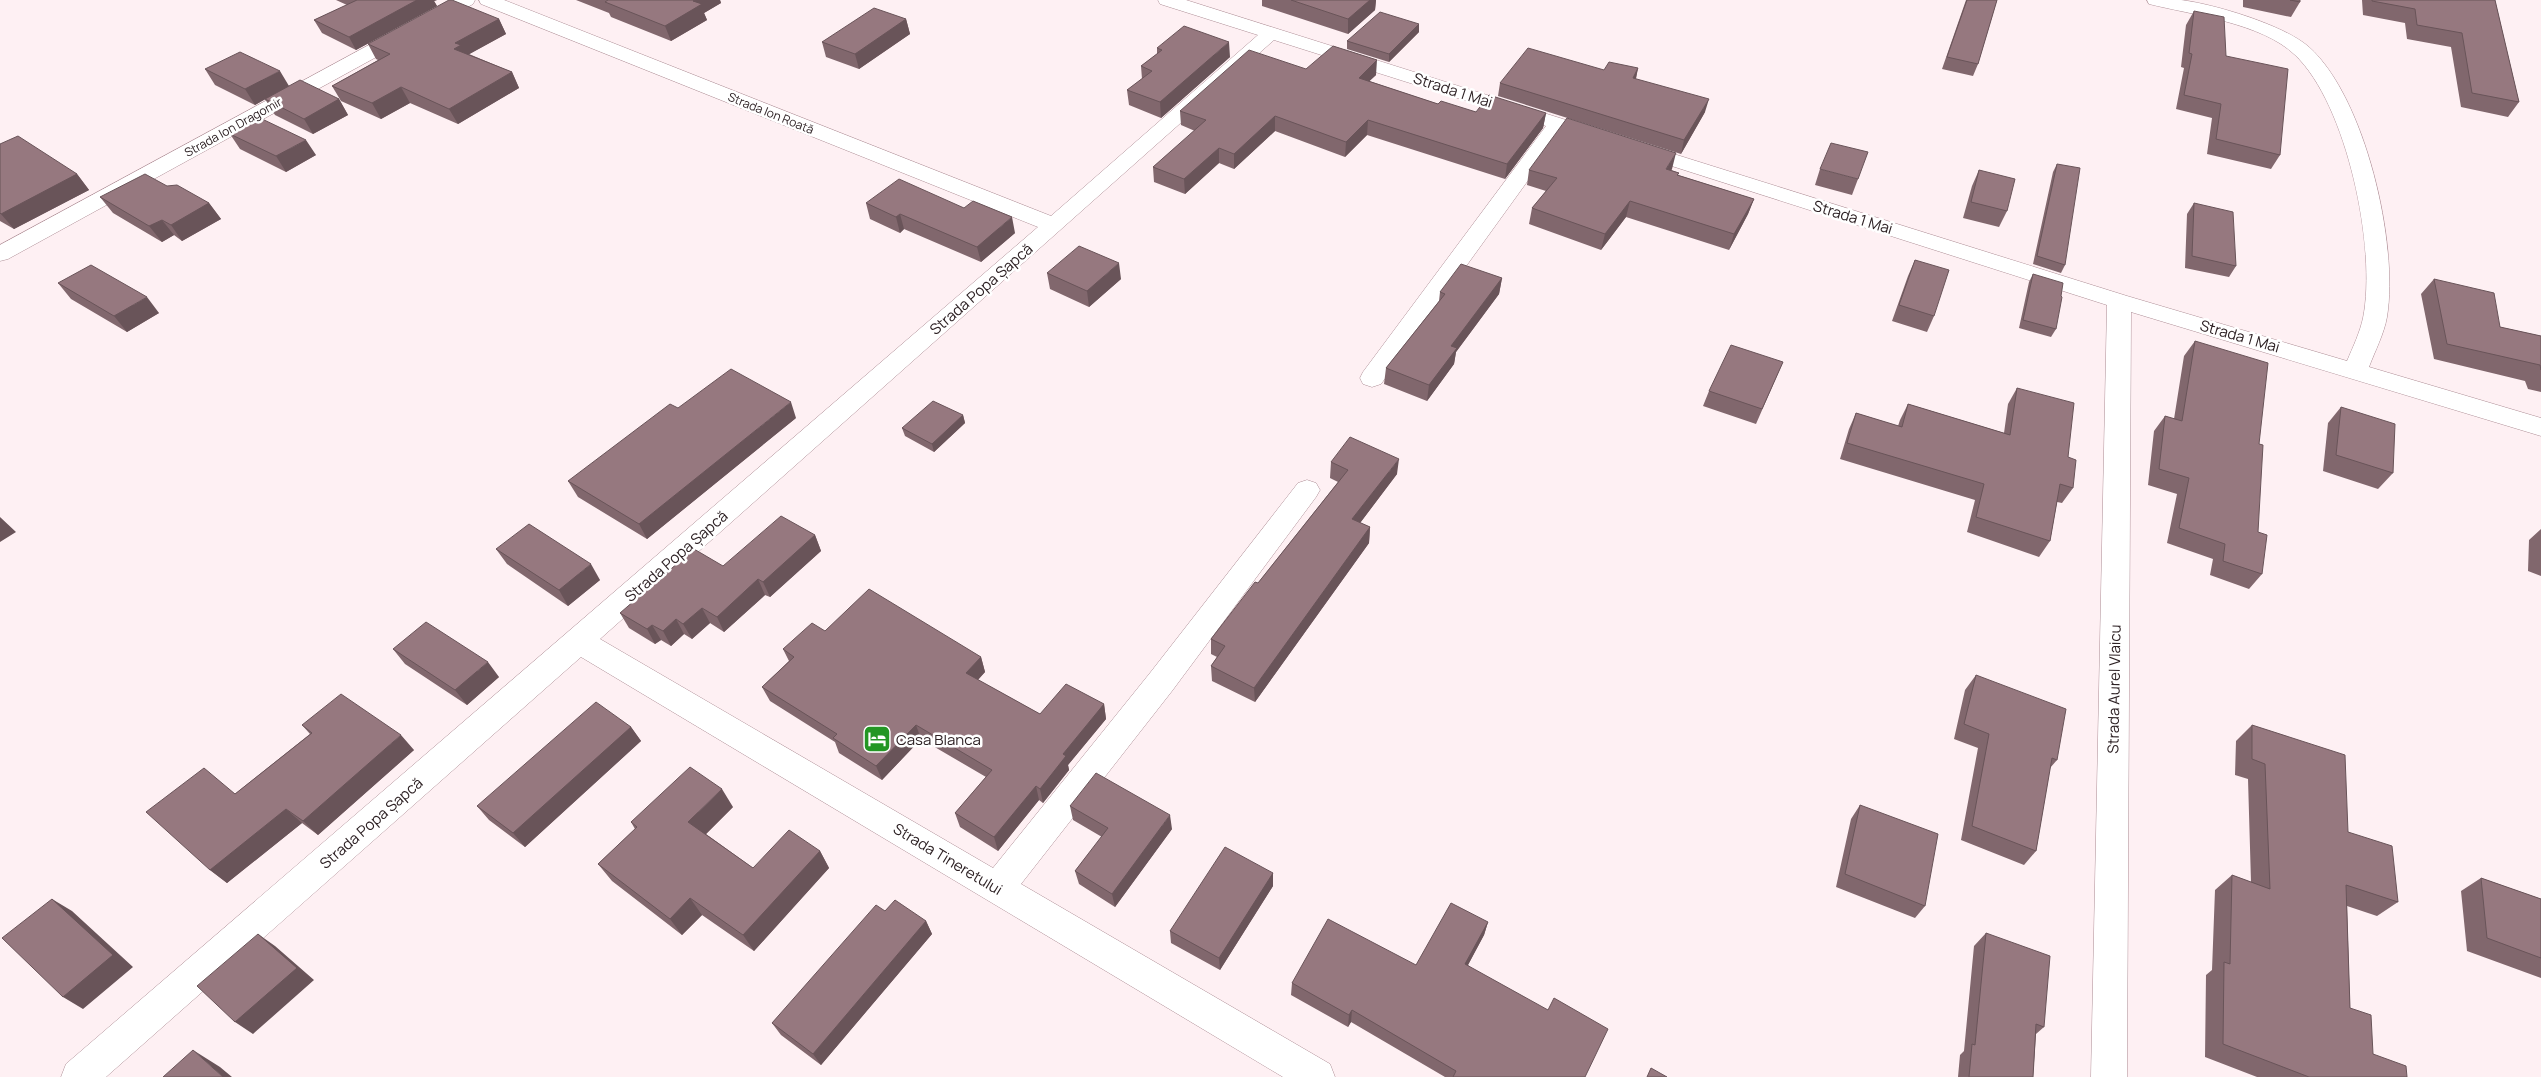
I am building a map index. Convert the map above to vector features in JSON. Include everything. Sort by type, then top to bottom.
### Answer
[{"type":"street","name":"Strada Ion Dragomir","points":[[0,254],[466,0]]},
{"type":"street","name":"Strada Ion Roată","points":[[488,0],[1054,225]]},
{"type":"street","name":"Strada 1 Mai","points":[[1167,0],[2119,300],[2541,427]]},
{"type":"street","points":[[2156,0],[2215,14],[2271,34],[2301,50],[2322,71],[2341,109],[2370,200],[2379,264],[2375,317],[2356,370]]},
{"type":"street","name":"Strada Popa Șapcă","points":[[79,1077],[1271,33]]},
{"type":"street","points":[[1372,378],[1558,124]]},
{"type":"street","name":"Strada Aurel Vlaicu","points":[[2109,1077],[2119,300]]},
{"type":"street","points":[[997,888],[1161,682],[1307,490]]},
{"type":"street","name":"Strada Tineretului","points":[[579,641],[1317,1077]]},
{"type":"building","points":[[357,0],[417,0],[349,37],[314,20]]},
{"type":"building","points":[[449,0],[499,19],[455,43],[461,45],[454,49],[512,72],[449,109],[401,87],[372,103],[332,86],[390,54],[368,44]]},
{"type":"building","points":[[608,0],[695,0],[693,1],[702,4],[665,26],[605,2]]},
{"type":"building","points":[[1291,0],[1370,0],[1348,19]]},
{"type":"building","points":[[1967,0],[1997,0],[1978,64],[1947,57]]},
{"type":"building","points":[[2372,0],[2495,0],[2519,102],[2472,93],[2462,33],[2417,25],[2415,9]]},
{"type":"building","points":[[874,8],[906,19],[855,54],[822,42]]},
{"type":"building","points":[[2194,11],[2224,17],[2226,56],[2288,69],[2280,155],[2216,139],[2221,104],[2184,95],[2192,54],[2189,53]]},
{"type":"building","points":[[1380,12],[1419,24],[1389,54],[1347,41]]},
{"type":"building","points":[[1184,26],[1229,42],[1160,102],[1127,90],[1152,71],[1141,66],[1162,50],[1157,48]]},
{"type":"building","points":[[1333,46],[1377,60],[1359,78],[1438,104],[1441,101],[1476,112],[1489,95],[1546,113],[1507,164],[1368,120],[1346,142],[1275,116],[1234,154],[1219,148],[1184,179],[1153,167],[1206,120],[1180,111],[1249,50],[1306,69]]},
{"type":"building","points":[[1528,48],[1604,70],[1609,62],[1638,68],[1633,78],[1709,99],[1684,140],[1500,83]]},
{"type":"building","points":[[240,52],[280,71],[245,89],[205,69]]},
{"type":"building","points":[[300,80],[339,99],[304,119],[265,99]]},
{"type":"building","points":[[260,118],[306,140],[276,156],[230,134]]},
{"type":"building","points":[[1567,118],[1676,153],[1666,169],[1679,173],[1677,175],[1754,199],[1734,234],[1630,201],[1605,234],[1532,208],[1557,178],[1529,170]]},
{"type":"building","points":[[18,136],[77,174],[1,214],[0,144]]},
{"type":"building","points":[[1831,143],[1868,152],[1858,179],[1820,169]]},
{"type":"building","points":[[2057,164],[2080,168],[2065,265],[2037,256]]},
{"type":"building","points":[[1979,170],[2015,179],[2007,211],[1971,202]]},
{"type":"building","points":[[145,174],[167,186],[177,185],[209,203],[171,225],[162,220],[149,226],[100,197]]},
{"type":"building","points":[[899,179],[964,208],[973,201],[1012,217],[977,247],[900,214],[896,217],[866,203]]},
{"type":"building","points":[[2194,203],[2233,212],[2236,266],[2192,256]]},
{"type":"building","points":[[1079,246],[1119,263],[1087,291],[1047,273]]},
{"type":"building","points":[[1915,260],[1949,270],[1934,316],[1899,305]]},
{"type":"building","points":[[1461,264],[1502,278],[1451,346],[1457,348],[1429,385],[1386,368],[1445,294],[1440,292]]},
{"type":"building","points":[[91,265],[147,297],[114,316],[58,283]]},
{"type":"building","points":[[2033,274],[2063,283],[2056,329],[2023,320]]},
{"type":"building","points":[[2434,279],[2494,293],[2500,327],[2541,336],[2541,370],[2540,365],[2447,344]]},
{"type":"building","points":[[2195,341],[2268,363],[2259,444],[2263,445],[2258,532],[2267,535],[2262,574],[2223,561],[2225,544],[2179,528],[2189,478],[2159,469],[2165,416],[2182,421]]},
{"type":"building","points":[[1731,345],[1783,362],[1762,409],[1709,391]]},
{"type":"building","points":[[731,369],[791,402],[639,524],[568,481],[670,404],[678,408]]},
{"type":"building","points":[[2017,388],[2074,403],[2068,457],[2076,460],[2073,488],[2060,484],[2050,541],[1976,517],[1984,484],[1847,443],[1856,413],[1902,427],[1908,404],[2010,435]]},
{"type":"building","points":[[933,401],[963,415],[932,444],[902,428]]},
{"type":"building","points":[[2341,407],[2395,424],[2393,473],[2336,455]]},
{"type":"building","points":[[1350,437],[1399,459],[1352,519],[1370,527],[1254,688],[1211,666],[1225,646],[1211,639],[1255,582],[1258,583],[1348,470],[1331,462]]},
{"type":"building","points":[[781,516],[815,535],[763,582],[758,579],[717,617],[702,608],[683,624],[676,619],[663,631],[652,625],[647,629],[620,613],[694,549],[723,566]]},
{"type":"building","points":[[529,524],[591,564],[559,590],[496,549]]},
{"type":"building","points":[[869,589],[981,657],[966,673],[1040,714],[1066,684],[1104,704],[1063,754],[1066,756],[1040,789],[1036,786],[994,837],[955,813],[992,770],[916,725],[876,766],[833,738],[837,734],[762,687],[794,657],[783,649],[812,623],[825,631]]},
{"type":"building","points":[[426,622],[488,662],[455,690],[393,649]]},
{"type":"building","points":[[1976,675],[2066,709],[2057,760],[2052,758],[2036,851],[1972,826],[1989,734],[1964,724]]},
{"type":"building","points":[[341,694],[401,735],[303,821],[286,809],[210,870],[146,812],[204,768],[235,794],[312,733],[302,725]]},
{"type":"building","points":[[596,702],[631,727],[513,833],[477,806]]},
{"type":"building","points":[[2252,725],[2345,755],[2348,832],[2392,846],[2398,902],[2346,885],[2350,1008],[2371,1015],[2373,1054],[2406,1066],[2407,1077],[2309,1077],[2223,1044],[2224,962],[2230,964],[2232,875],[2270,889],[2265,764],[2252,759]]},
{"type":"building","points":[[690,767],[722,789],[688,822],[753,868],[789,830],[820,851],[743,935],[690,898],[670,919],[598,864],[637,827],[631,822]]},
{"type":"building","points":[[1096,773],[1170,815],[1112,894],[1075,871],[1108,828],[1070,806]]},
{"type":"building","points":[[1860,805],[1938,834],[1925,906],[1845,874]]},
{"type":"building","points":[[1225,847],[1273,873],[1219,958],[1170,931]]},
{"type":"building","points":[[2481,878],[2541,899],[2541,958],[2487,938]]},
{"type":"building","points":[[52,899],[113,955],[63,997],[2,938]]},
{"type":"building","points":[[895,900],[926,921],[813,1054],[772,1023],[876,905],[885,911]]},
{"type":"building","points":[[1451,903],[1488,922],[1465,964],[1548,1010],[1554,998],[1608,1029],[1585,1077],[1453,1077],[1456,1071],[1352,1010],[1349,1015],[1292,983],[1328,919],[1416,965]]},
{"type":"building","points":[[1986,933],[2050,956],[2044,1027],[2036,1024],[2033,1077],[1969,1077],[1972,1044],[1975,1045]]},
{"type":"building","points":[[258,934],[297,968],[235,1022],[197,986]]},
{"type":"building","points":[[193,1050],[223,1077],[163,1077]]},
{"type":"building","points":[[1651,1068],[1667,1077],[1647,1077]]},
{"type":"place","name":"Casa Blanca","points":[[877,739]]}]
